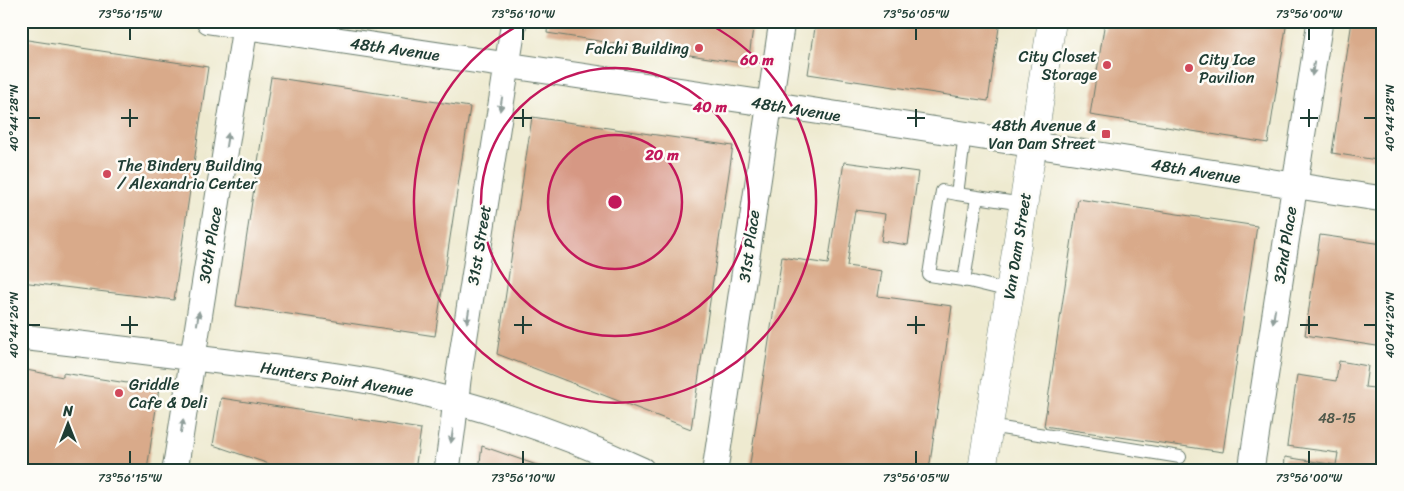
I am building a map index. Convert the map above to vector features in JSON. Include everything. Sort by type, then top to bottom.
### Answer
[{"type":"main road","name":"Van Dam Street","points":[[982,470],[1052,21]]},
{"type":"street","name":"48th Avenue","points":[[209,21],[245,24],[507,66],[770,104],[1383,199]]},
{"type":"street","name":"31st Street","points":[[446,470],[460,363],[514,21]]},
{"type":"street","name":"31st Place","points":[[715,470],[782,21]]},
{"type":"street","name":"32nd Place","points":[[1251,470],[1320,21]]},
{"type":"street","name":"30th Place","points":[[175,470],[245,24]]},
{"type":"street","name":"Hunters Point Avenue","points":[[21,337],[286,369],[393,386],[524,422],[600,451],[642,470]]},
{"type":"lane","points":[[956,194],[965,134]]},
{"type":"lane","points":[[1010,291],[929,275],[942,191],[1023,204]]},
{"type":"lane","points":[[964,281],[977,197]]},
{"type":"lane","points":[[989,426],[1180,457]]},
{"type":"building","name":"Falchi Building","points":[[548,21],[754,21],[748,64],[547,33]]},
{"type":"building","points":[[816,21],[1000,21],[988,101],[808,74]]},
{"type":"building","name":"City Ice Pavilion","points":[[1105,21],[1287,21],[1268,143],[1090,115]]},
{"type":"building","points":[[1352,21],[1383,21],[1383,161],[1332,153]]},
{"type":"building","name":"The Bindery Building / Alexandria Center","points":[[21,39],[208,67],[174,300],[21,282]]},
{"type":"building","points":[[271,77],[470,107],[435,336],[236,306]]},
{"type":"building","points":[[532,117],[733,146],[691,429],[497,354]]},
{"type":"building","points":[[844,162],[918,172],[908,245],[881,241],[885,214],[855,210],[847,266],[882,271],[878,296],[952,306],[929,470],[749,470],[782,257],[828,264]]},
{"type":"building","points":[[1078,199],[1257,226],[1223,452],[1044,426]]},
{"type":"building","points":[[1320,235],[1383,244],[1383,347],[1305,335]]},
{"type":"building","points":[[1339,361],[1368,366],[1365,387],[1383,389],[1383,470],[1284,470],[1285,457],[1336,465],[1338,453],[1287,446],[1297,375],[1336,381]]},
{"type":"building","points":[[21,369],[63,377],[63,373],[159,388],[147,470],[21,470]]},
{"type":"building","points":[[221,398],[421,429],[415,470],[287,470],[213,445]]},
{"type":"building","points":[[482,446],[548,469],[548,470],[479,470]]},
{"type":"building","points":[[211,466],[227,469],[227,470],[210,470]]},
{"type":"place","name":"Falchi Building","points":[[699,48]]},
{"type":"place","name":"City Closet Storage","points":[[1107,65]]},
{"type":"place","name":"City Ice Pavilion","points":[[1189,68]]},
{"type":"place","name":"48th Avenue & Van Dam Street","points":[[1106,134]]},
{"type":"place","name":"The Bindery Building / Alexandria Center","points":[[107,174]]},
{"type":"place","name":"Griddle Cafe & Deli","points":[[119,393]]}]
